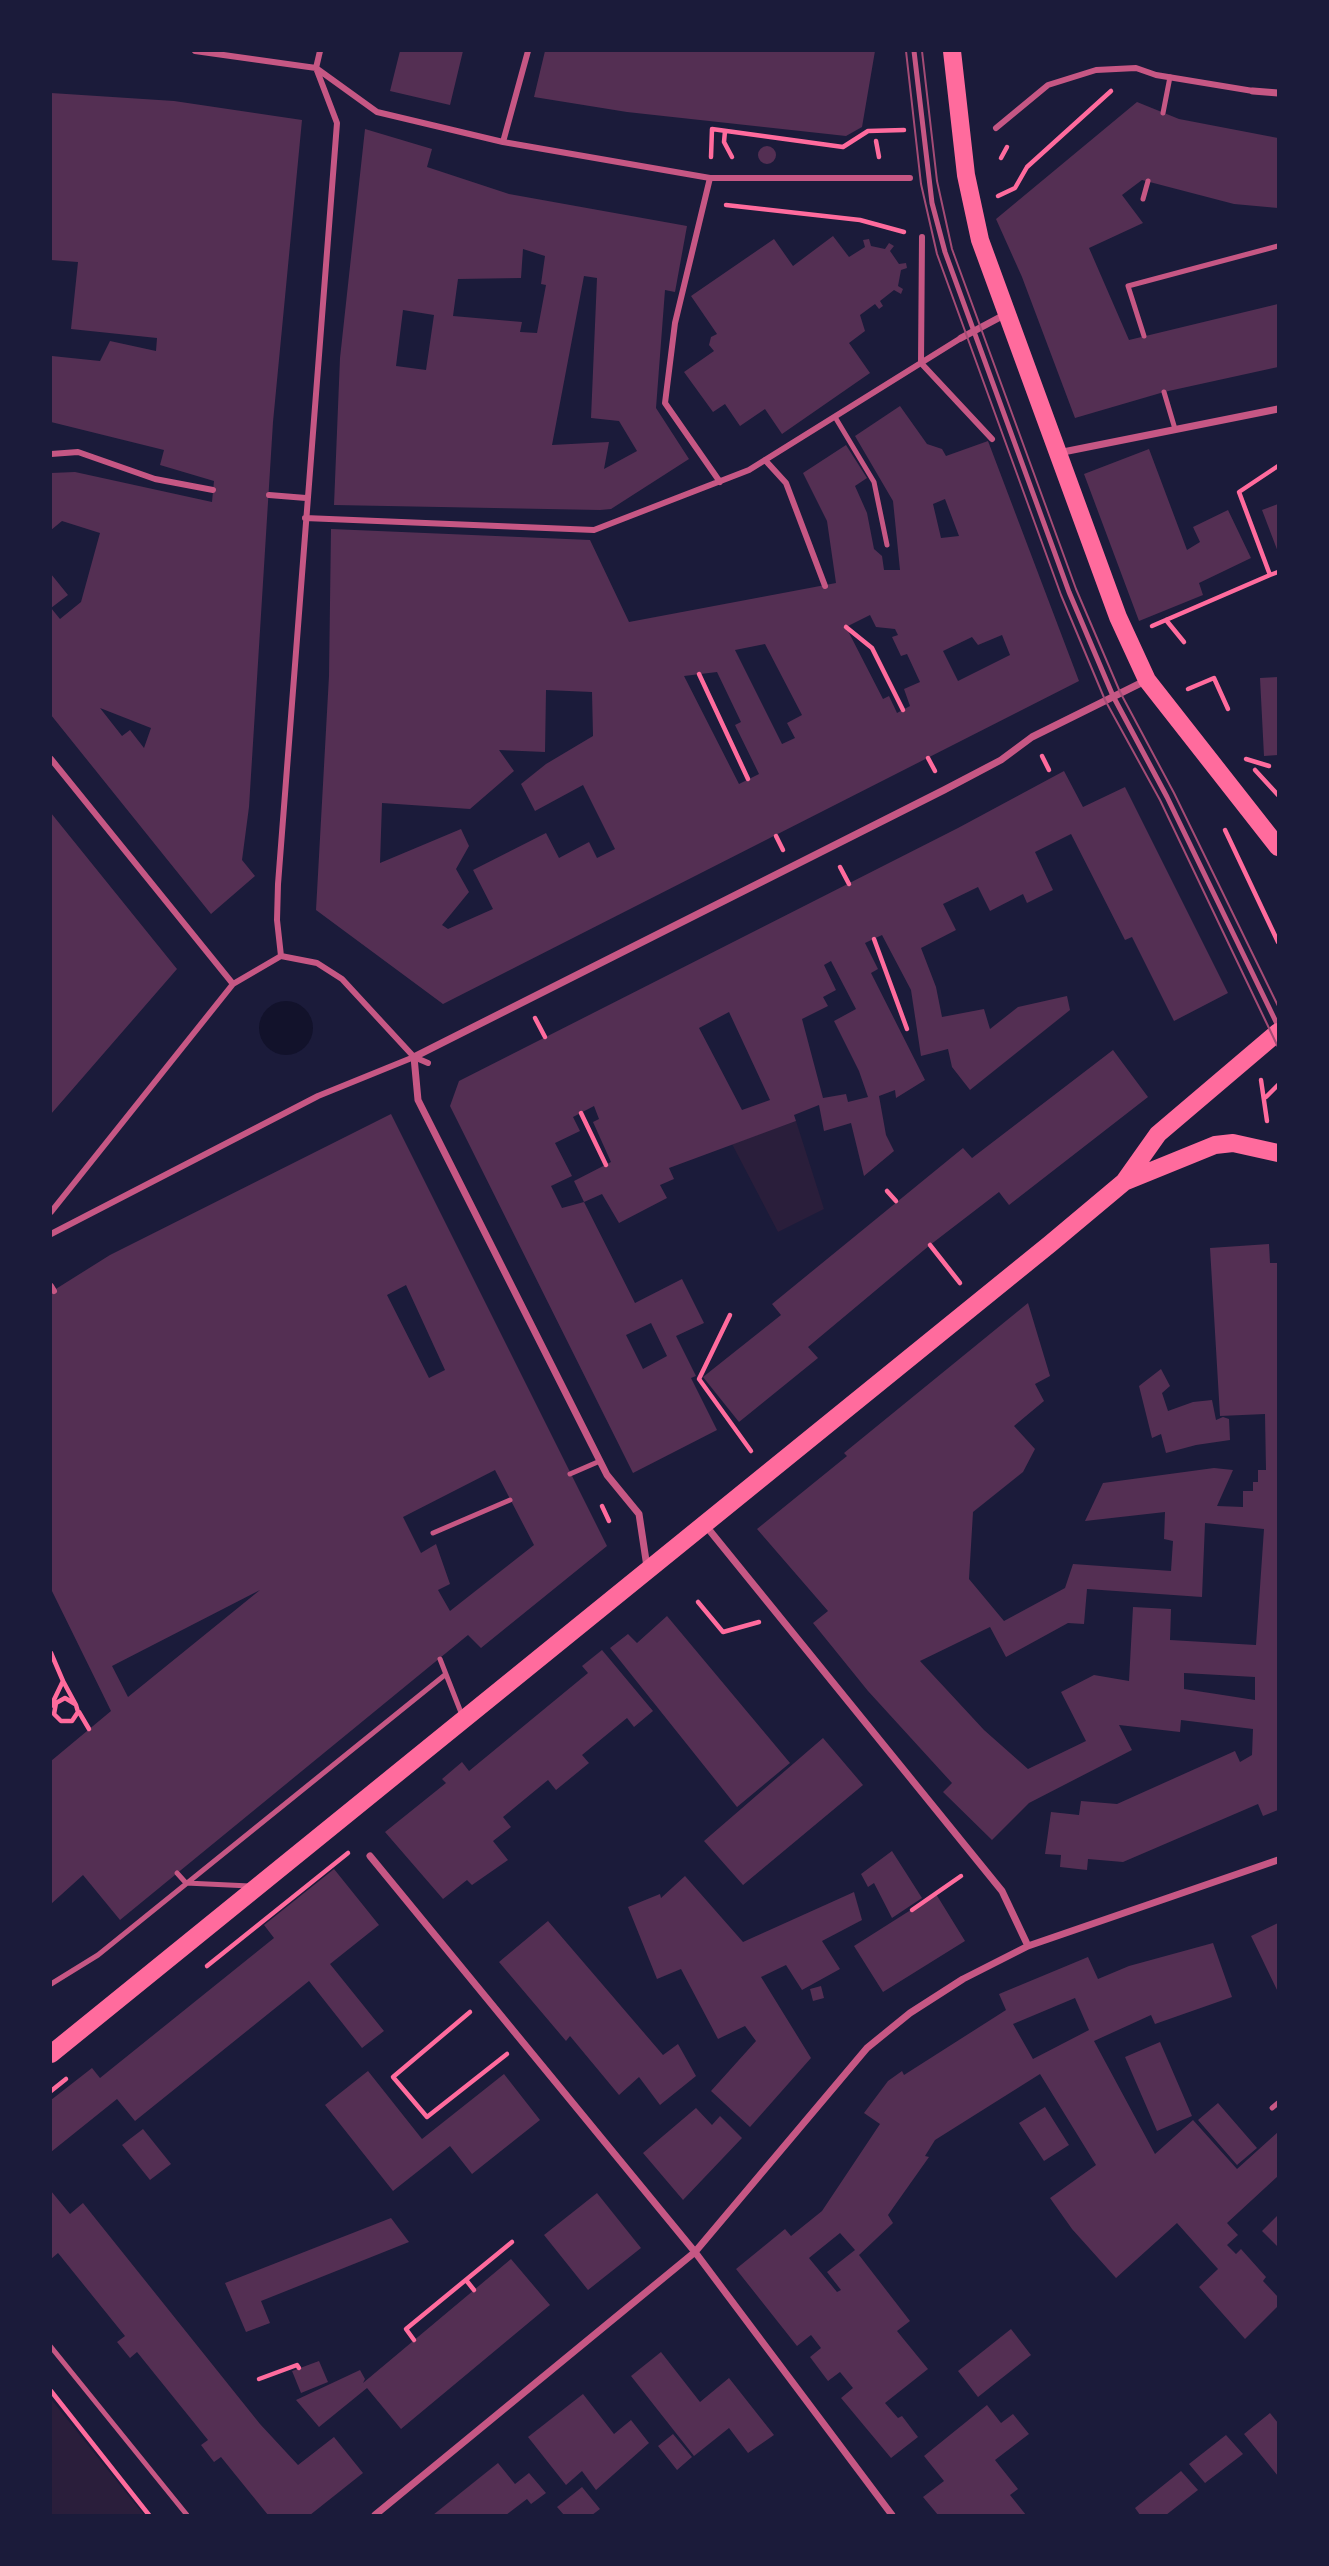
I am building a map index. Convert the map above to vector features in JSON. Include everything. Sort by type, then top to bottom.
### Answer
[{"type":"main road","points":[[952,51],[966,176],[980,240],[1118,617],[1147,680],[1278,848]]},
{"type":"main road","points":[[51,2054],[1124,1182],[1158,1134],[1278,1032]]},
{"type":"main road","points":[[1124,1182],[1215,1145],[1233,1143],[1277,1152]]},
{"type":"street","points":[[195,51],[316,68],[377,112],[503,142],[710,178],[910,178]]},
{"type":"street","points":[[281,956],[276,920],[306,498],[337,123],[316,68],[320,51]]},
{"type":"street","points":[[503,142],[528,51]]},
{"type":"street","points":[[996,128],[1048,85],[1096,70],[1136,68],[1254,92],[1278,93]]},
{"type":"street","points":[[710,178],[676,323],[665,404],[720,482]]},
{"type":"street","points":[[922,237],[921,363],[992,439]]},
{"type":"street","points":[[305,518],[594,530],[720,482],[765,460],[961,338],[1007,314]]},
{"type":"street","points":[[1057,453],[1278,409]]},
{"type":"street","points":[[51,454],[78,452],[155,479],[213,490]]},
{"type":"street","points":[[765,460],[786,483],[825,586]]},
{"type":"street","points":[[268,495],[306,498]]},
{"type":"street","points":[[51,1234],[318,1096],[414,1057],[944,790],[1001,760],[1032,737],[1147,680]]},
{"type":"street","points":[[51,758],[233,984]]},
{"type":"street","points":[[51,1212],[233,984],[281,956],[317,962],[342,979],[414,1057],[428,1063]]},
{"type":"street","points":[[414,1057],[418,1100],[607,1475],[639,1514],[647,1570]]},
{"type":"street","points":[[703,1523],[1002,1891],[1028,1946]]},
{"type":"street","points":[[370,1856],[695,2252],[892,2515]]},
{"type":"street","points":[[374,2515],[695,2252],[867,2048],[910,2013],[963,1979],[1028,1946],[1278,1860]]},
{"type":"lane","points":[[914,51],[932,203],[944,251],[1083,631],[1278,1026]]},
{"type":"lane","points":[[955,74],[961,51]]},
{"type":"lane","points":[[1163,113],[1170,77]]},
{"type":"lane","points":[[1143,199],[1148,181]]},
{"type":"lane","points":[[1144,336],[1128,286],[1278,246]]},
{"type":"lane","points":[[1164,392],[1175,429]]},
{"type":"lane","points":[[835,417],[874,482],[887,545]]},
{"type":"lane","points":[[570,1474],[600,1461]]},
{"type":"lane","points":[[433,1533],[510,1500]]},
{"type":"lane","points":[[440,1659],[464,1721]]},
{"type":"lane","points":[[51,1984],[98,1955],[446,1674]]},
{"type":"lane","points":[[177,1873],[186,1883],[259,1886]]},
{"type":"lane","points":[[51,2347],[187,2515]]},
{"type":"path","points":[[1015,188],[1027,167],[1136,68]]},
{"type":"path","points":[[710,178],[712,129],[843,148],[868,131],[904,130]]},
{"type":"path","points":[[725,131],[724,142],[729,151]]},
{"type":"path","points":[[1000,158],[1007,148]]},
{"type":"path","points":[[704,202],[860,220],[922,237]]},
{"type":"path","points":[[1270,575],[1240,492],[1278,466]]},
{"type":"path","points":[[1152,626],[1278,572]]},
{"type":"path","points":[[1166,620],[1184,642]]},
{"type":"path","points":[[846,627],[872,648],[903,710]]},
{"type":"path","points":[[699,674],[748,779]]},
{"type":"path","points":[[1187,689],[1214,678],[1228,709]]},
{"type":"path","points":[[928,758],[933,768]]},
{"type":"path","points":[[1246,759],[1269,766]]},
{"type":"path","points":[[1225,830],[1278,942]]},
{"type":"path","points":[[776,835],[780,845]]},
{"type":"path","points":[[844,874],[849,884]]},
{"type":"path","points":[[874,939],[907,1029]]},
{"type":"path","points":[[539,1027],[545,1038]]},
{"type":"path","points":[[1260,1076],[1266,1097],[1267,1121]]},
{"type":"path","points":[[1266,1097],[1278,1085]]},
{"type":"path","points":[[581,1113],[606,1165]]},
{"type":"path","points":[[887,1191],[896,1201]]},
{"type":"path","points":[[930,1245],[976,1303]]},
{"type":"path","points":[[730,1315],[699,1379],[766,1472]]},
{"type":"path","points":[[698,1602],[723,1632],[778,1617]]},
{"type":"path","points":[[51,1653],[89,1729]]},
{"type":"path","points":[[51,1706],[63,1681]]},
{"type":"path","points":[[65,1698],[76,1704],[78,1712],[72,1721],[61,1721],[54,1714],[56,1703],[65,1698]]},
{"type":"path","points":[[912,1910],[980,1865]]},
{"type":"path","points":[[486,1998],[393,2077],[427,2117],[523,2042]]},
{"type":"path","points":[[414,2340],[406,2329],[512,2242]]},
{"type":"path","points":[[466,2280],[474,2290]]},
{"type":"path","points":[[259,2379],[297,2365],[299,2368]]},
{"type":"path","points":[[51,2391],[149,2515]]},
{"type":"shaded area","points":[[286,1001],[305,1009],[313,1028],[305,1047],[286,1055],[267,1047],[259,1028],[267,1009]]},
{"type":"shaded area","points":[[796,1121],[824,1209],[778,1232],[732,1144]]},
{"type":"shaded area","points":[[51,2399],[144,2515],[51,2515]]},
{"type":"building","points":[[400,51],[463,51],[450,105],[390,91]]},
{"type":"building","points":[[545,51],[875,51],[862,127],[846,136],[627,112],[534,97]]},
{"type":"building","points":[[51,93],[174,101],[302,120],[273,422],[249,807],[242,860],[255,876],[211,914],[51,715],[51,608],[60,619],[81,602],[100,533],[62,521],[51,530],[51,473],[75,472],[212,502],[214,481],[160,465],[164,450],[51,422],[52,356],[100,361],[110,341],[156,351],[157,338],[71,329],[78,262],[51,260]],"holes":[[[100,708],[151,728],[144,748],[130,730],[122,736]]]},
{"type":"building","points":[[1137,102],[1179,119],[1278,138],[1278,208],[1234,204],[1142,180],[1122,195],[1143,223],[1089,248],[1129,340],[1278,304],[1278,367],[1164,392],[1075,418],[1022,277],[996,219]]},
{"type":"building","points":[[365,129],[432,149],[427,167],[509,194],[687,226],[675,292],[665,290],[656,408],[689,459],[611,509],[334,505],[340,358]],"holes":[[[523,249],[545,256],[541,284],[546,285],[537,333],[520,332],[522,322],[453,316],[458,279],[521,278]],[[584,276],[597,278],[591,418],[619,421],[637,451],[604,469],[609,442],[552,445]],[[403,310],[434,315],[426,370],[396,366]]]},
{"type":"building","points":[[767,146],[775,151],[776,155],[771,163],[767,164],[759,159],[758,155],[763,147]]},
{"type":"building","points":[[833,236],[849,257],[865,247],[863,240],[869,239],[871,246],[885,249],[889,243],[894,246],[890,251],[899,264],[906,263],[907,268],[901,270],[898,286],[903,289],[901,294],[894,290],[880,301],[883,306],[879,309],[875,304],[860,315],[865,331],[849,343],[870,373],[782,434],[765,409],[740,426],[725,404],[713,412],[684,372],[714,351],[709,345],[711,337],[717,334],[691,296],[774,239],[793,266]]},
{"type":"building","points":[[900,406],[927,444],[942,449],[946,456],[988,441],[1079,681],[443,1004],[316,910],[329,676],[331,529],[590,540],[629,622],[836,583],[827,521],[803,473],[846,445],[867,478],[855,486],[867,513],[874,549],[882,556],[884,570],[900,570],[893,501],[855,436]],"holes":[[[945,499],[959,536],[941,538],[933,504]],[[870,615],[876,627],[895,629],[898,635],[892,637],[901,656],[907,654],[920,682],[904,689],[910,706],[897,713],[889,696],[883,699],[846,627]],[[1002,635],[1010,655],[958,681],[943,651],[972,637],[978,645]],[[765,644],[802,715],[787,723],[795,738],[782,744],[735,650]],[[717,672],[741,722],[735,725],[759,774],[739,784],[684,676]],[[546,690],[592,692],[593,736],[546,764],[521,784],[535,811],[583,785],[615,849],[597,858],[589,842],[559,858],[546,833],[473,870],[493,909],[448,929],[442,925],[469,892],[456,869],[469,846],[461,829],[380,863],[382,803],[470,809],[514,771],[499,750],[545,752]]]},
{"type":"building","points":[[1149,449],[1187,550],[1200,542],[1193,527],[1228,510],[1251,558],[1199,583],[1203,595],[1139,621],[1084,474]]},
{"type":"building","points":[[1278,504],[1278,552],[1262,510]]},
{"type":"building","points":[[51,574],[68,595],[51,608]]},
{"type":"building","points":[[1278,677],[1278,755],[1264,756],[1260,678]]},
{"type":"building","points":[[1064,771],[1083,807],[1125,787],[1228,993],[1174,1021],[1132,937],[1125,940],[1071,834],[1035,852],[1053,890],[1027,903],[1023,894],[990,911],[978,887],[943,904],[956,930],[921,948],[936,987],[942,1017],[984,1009],[990,1029],[1018,1007],[1067,996],[1070,1010],[970,1090],[952,1067],[948,1049],[921,1056],[911,990],[882,935],[865,943],[878,969],[871,973],[925,1080],[896,1098],[895,1090],[879,1096],[886,1135],[894,1151],[864,1176],[851,1123],[824,1131],[819,1105],[794,1115],[796,1121],[669,1168],[674,1179],[660,1185],[667,1198],[619,1223],[602,1194],[584,1202],[635,1303],[682,1279],[704,1323],[676,1336],[696,1376],[691,1378],[717,1430],[633,1473],[450,1106],[459,1081],[958,828]],"holes":[[[831,961],[856,1009],[834,1021],[859,1071],[868,1097],[848,1102],[846,1094],[823,1098],[802,1019],[828,1006],[823,997],[836,990],[824,965]],[[729,1012],[770,1100],[742,1110],[699,1028]],[[594,1106],[599,1119],[593,1122],[611,1162],[574,1181],[584,1202],[562,1208],[551,1186],[572,1176],[555,1143],[580,1131],[573,1117]],[[651,1323],[667,1356],[643,1369],[626,1335]]]},
{"type":"building","points":[[51,813],[177,969],[51,1114]]},
{"type":"building","points":[[1113,1050],[1148,1097],[1009,1205],[999,1192],[930,1245],[808,1347],[818,1358],[739,1422],[703,1377],[781,1315],[772,1304],[963,1148],[972,1158]]},
{"type":"building","points":[[391,1114],[607,1546],[481,1648],[468,1635],[120,1920],[83,1875],[51,1904],[51,1761],[111,1711],[51,1589],[51,1292],[110,1255]],"holes":[[[406,1285],[445,1370],[429,1378],[387,1295]],[[495,1470],[534,1545],[450,1611],[438,1590],[450,1584],[436,1544],[421,1553],[403,1517]],[[260,1590],[128,1697],[112,1666]]]},
{"type":"building","points":[[1269,1244],[1270,1263],[1278,1263],[1278,1810],[1263,1816],[1258,1804],[1123,1862],[1088,1859],[1087,1870],[1060,1867],[1061,1855],[1045,1854],[1051,1812],[1079,1815],[1081,1801],[1117,1804],[1235,1751],[1240,1762],[1252,1755],[1253,1729],[1181,1720],[1180,1732],[1119,1725],[1132,1750],[1029,1803],[992,1840],[943,1792],[952,1783],[868,1691],[813,1623],[828,1611],[757,1529],[847,1456],[844,1453],[1028,1303],[1050,1376],[1035,1384],[1044,1401],[1014,1426],[1035,1449],[1023,1472],[973,1512],[969,1579],[1004,1621],[1065,1588],[1073,1564],[1171,1571],[1173,1541],[1164,1539],[1165,1512],[1085,1521],[1103,1483],[1214,1468],[1233,1470],[1217,1506],[1243,1507],[1243,1491],[1253,1491],[1253,1482],[1258,1482],[1258,1470],[1266,1470],[1265,1414],[1220,1416],[1210,1248]],"holes":[[[1205,1523],[1264,1529],[1256,1645],[1170,1640],[1171,1609],[1133,1607],[1129,1681],[1094,1675],[1061,1692],[1086,1741],[1028,1769],[984,1730],[920,1661],[990,1627],[1006,1657],[1068,1623],[1084,1624],[1087,1589],[1202,1597]],[[1184,1673],[1255,1677],[1255,1700],[1184,1689]]]},
{"type":"building","points":[[1161,1369],[1170,1386],[1162,1393],[1168,1411],[1193,1402],[1212,1400],[1216,1420],[1223,1417],[1229,1419],[1230,1440],[1166,1453],[1161,1434],[1152,1438],[1139,1386]]},
{"type":"building","points":[[667,1616],[790,1763],[737,1807],[610,1648],[628,1634],[637,1643]]},
{"type":"building","points":[[602,1650],[653,1711],[634,1727],[627,1718],[582,1755],[589,1763],[556,1790],[548,1780],[503,1817],[511,1827],[493,1841],[508,1860],[472,1885],[467,1880],[443,1899],[385,1832],[446,1783],[442,1779],[462,1762],[469,1771],[588,1673],[582,1666]]},
{"type":"building","points":[[823,1738],[863,1785],[743,1885],[704,1841]]},
{"type":"building","points":[[892,1851],[922,1898],[892,1918],[874,1883],[868,1887],[861,1874]]},
{"type":"building","points":[[334,1869],[379,1925],[330,1964],[384,2031],[362,2048],[309,1981],[135,2121],[117,2099],[51,2152],[51,2100],[92,2068],[100,2078],[274,1938],[264,1925]]},
{"type":"building","points":[[685,1876],[743,1942],[854,1892],[862,1920],[822,1941],[840,1969],[802,1990],[786,1965],[761,1977],[811,2058],[750,2127],[711,2091],[756,2041],[745,2026],[718,2039],[681,1969],[657,1979],[628,1907],[660,1894],[661,1898]]},
{"type":"building","points":[[936,1894],[965,1941],[883,1992],[854,1946]]},
{"type":"building","points":[[548,1921],[663,2055],[678,2044],[696,2076],[660,2105],[639,2077],[619,2095],[570,2036],[566,2041],[499,1962]]},
{"type":"building","points":[[1278,1923],[1278,1992],[1251,1936]]},
{"type":"building","points":[[1213,1943],[1232,1997],[1155,2024],[1151,2015],[1094,2041],[1155,2154],[1193,2120],[1237,2169],[1278,2132],[1278,2176],[1227,2223],[1238,2235],[1227,2245],[1236,2254],[1241,2249],[1266,2277],[1263,2281],[1278,2297],[1278,2306],[1245,2339],[1199,2287],[1218,2269],[1177,2223],[1116,2278],[1072,2229],[1050,2198],[1096,2165],[1040,2074],[935,2140],[925,2156],[929,2157],[888,2215],[893,2223],[859,2255],[910,2321],[897,2331],[928,2369],[885,2403],[898,2418],[902,2416],[918,2437],[891,2458],[841,2398],[853,2388],[840,2372],[828,2381],[810,2357],[821,2348],[811,2335],[797,2346],[736,2269],[785,2229],[791,2236],[822,2211],[880,2124],[864,2113],[888,2081],[902,2071],[904,2075],[1006,2010],[999,1994],[1088,1957],[1098,1979],[1129,1966]],"holes":[[[1075,1998],[1089,2030],[1033,2059],[1013,2024]],[[840,2233],[855,2250],[827,2272],[841,2290],[837,2292],[809,2258]]]},
{"type":"building","points":[[821,1986],[824,1998],[813,2001],[810,1989]]},
{"type":"building","points":[[1160,2042],[1192,2116],[1157,2131],[1125,2057]]},
{"type":"building","points":[[368,2071],[422,2139],[504,2074],[540,2120],[472,2174],[450,2146],[393,2191],[325,2105]]},
{"type":"building","points":[[1218,2103],[1257,2148],[1237,2165],[1198,2120]]},
{"type":"building","points":[[1045,2107],[1069,2145],[1044,2161],[1019,2123]]},
{"type":"building","points":[[696,2108],[712,2125],[720,2116],[742,2138],[683,2200],[643,2153]]},
{"type":"building","points":[[143,2129],[171,2164],[150,2180],[122,2145]]},
{"type":"building","points":[[51,2191],[70,2214],[83,2203],[260,2424],[298,2465],[334,2437],[363,2473],[310,2515],[268,2515],[221,2457],[214,2462],[201,2445],[208,2440],[137,2352],[130,2358],[117,2342],[125,2336],[58,2253],[51,2259]]},
{"type":"building","points":[[597,2193],[641,2248],[588,2290],[544,2235]]},
{"type":"building","points":[[1278,2215],[1278,2247],[1262,2231]]},
{"type":"building","points":[[391,2218],[409,2242],[261,2301],[270,2323],[246,2332],[225,2283]]},
{"type":"building","points":[[511,2259],[550,2305],[401,2429],[367,2388],[319,2427],[296,2400],[360,2370],[365,2379],[363,2383]]},
{"type":"building","points":[[1011,2329],[1031,2355],[978,2397],[958,2371]]},
{"type":"building","points":[[661,2352],[700,2402],[729,2378],[774,2435],[748,2453],[729,2428],[694,2456],[631,2376]]},
{"type":"building","points":[[319,2361],[328,2382],[301,2393],[292,2371]]},
{"type":"building","points":[[583,2394],[614,2434],[631,2420],[649,2443],[596,2490],[582,2471],[566,2485],[528,2437]]},
{"type":"building","points":[[987,2405],[1001,2423],[1013,2414],[1029,2434],[995,2460],[1018,2489],[1010,2495],[1026,2515],[938,2515],[923,2497],[944,2481],[924,2456]]},
{"type":"building","points":[[1270,2413],[1278,2423],[1278,2476],[1244,2434]]},
{"type":"building","points":[[673,2434],[692,2457],[677,2470],[658,2446]]},
{"type":"building","points":[[1226,2435],[1243,2454],[1205,2483],[1189,2464]]},
{"type":"building","points":[[498,2463],[515,2484],[529,2473],[546,2493],[531,2504],[527,2499],[506,2515],[433,2515]]},
{"type":"building","points":[[1181,2471],[1198,2490],[1166,2515],[1140,2515],[1135,2508]]},
{"type":"building","points":[[582,2487],[600,2509],[592,2515],[564,2515],[557,2507]]},
{"type":"tram line","points":[[906,51],[921,184],[937,254],[1061,595],[1105,700],[1160,800],[1278,1047]]},
{"type":"tram line","points":[[922,51],[937,181],[952,249],[1076,589],[1120,692],[1174,793],[1278,1006]]}]
